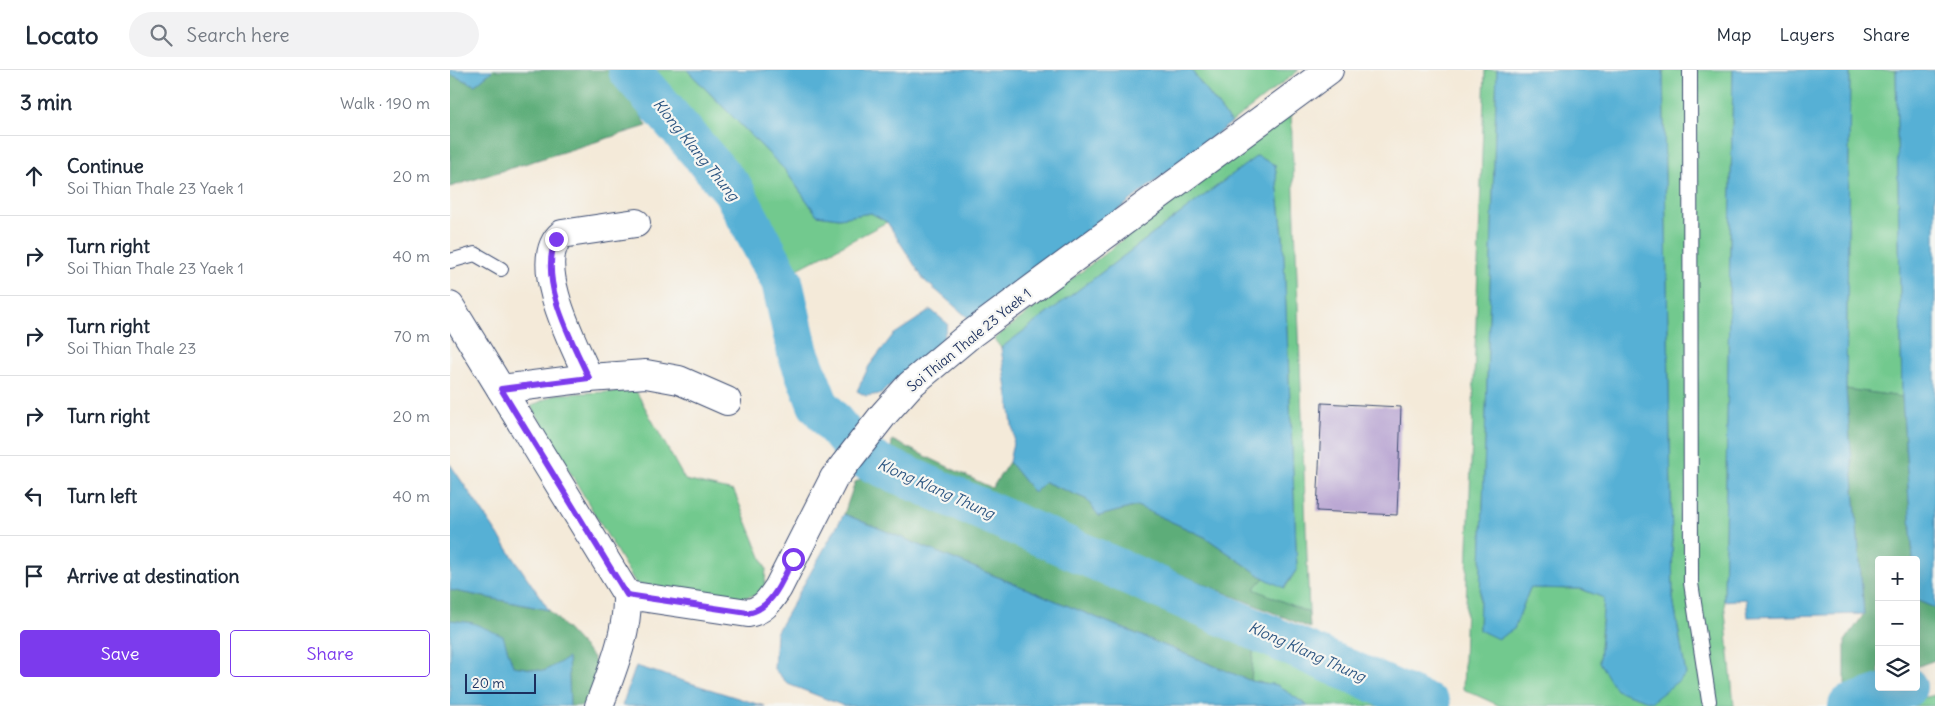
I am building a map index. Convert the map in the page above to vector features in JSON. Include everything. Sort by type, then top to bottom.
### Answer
[{"type":"street","name":"Soi Thian Thale 23 Yaek 1","points":[[627,595],[748,613],[759,611],[768,604],[778,588],[834,478],[884,414],[910,385],[971,334],[1329,70]]},
{"type":"street","points":[[589,378],[566,327],[556,296],[551,276],[552,249],[556,239],[562,234],[636,223]]},
{"type":"street","points":[[450,306],[627,595],[627,619],[620,650],[599,706]]},
{"type":"street","points":[[501,389],[589,378],[646,374],[679,380],[727,401]]},
{"type":"lane","points":[[1690,70],[1691,583],[1709,701]]},
{"type":"lane","points":[[450,261],[475,254],[501,269]]},
{"type":"green space","points":[[493,70],[615,70],[647,126],[450,187],[450,74],[475,85]]},
{"type":"green space","points":[[652,70],[687,70],[785,170],[817,215],[839,218],[871,213],[887,222],[790,273],[760,209]]},
{"type":"green space","points":[[1191,70],[1299,70],[1231,123]]},
{"type":"green space","points":[[1485,70],[1497,70],[1479,630],[1514,629],[1530,588],[1581,589],[1604,598],[1599,662],[1686,675],[1673,598],[1663,70],[1733,70],[1724,601],[1734,706],[1500,706],[1463,689]]},
{"type":"green space","points":[[1850,70],[1896,70],[1902,397],[1846,389]]},
{"type":"green space","points":[[1291,110],[1309,613],[1253,589],[1264,578],[1285,588],[1297,569],[1283,236],[1275,165],[1257,156],[1001,348],[994,339]]},
{"type":"green space","points":[[1846,389],[1902,397],[1913,556],[1875,556],[1875,680],[1845,691],[1845,641],[1864,614]]},
{"type":"green space","points":[[636,391],[685,480],[734,491],[766,569],[764,593],[734,600],[636,584],[531,406],[556,394]]},
{"type":"green space","points":[[892,440],[992,488],[1009,462],[1034,493],[1045,482],[1086,499],[1099,516],[1137,506],[1205,537],[1264,578],[1254,589],[1309,613],[1310,628],[891,454]]},
{"type":"green space","points":[[867,476],[904,487],[1254,641],[1251,681],[844,514],[855,482]]},
{"type":"green space","points":[[450,590],[549,610],[593,657],[601,677],[589,706],[570,706],[568,659],[544,671],[513,666],[473,623],[450,620]]},
{"type":"green space","points":[[1920,602],[1935,608],[1935,660],[1920,666]]},
{"type":"green space","points":[[1254,641],[1398,706],[1308,706],[1277,685],[1251,681]]},
{"type":"green space","points":[[1935,695],[1935,706],[1891,706]]},
{"type":"water","points":[[450,70],[493,70],[475,85],[450,74]]},
{"type":"water","points":[[687,70],[1191,70],[1231,123],[973,322],[924,280],[887,222],[871,213],[839,218],[817,215],[785,170]]},
{"type":"water","points":[[1497,70],[1663,70],[1673,598],[1686,675],[1651,702],[1616,690],[1599,662],[1604,598],[1581,589],[1530,588],[1514,629],[1498,639],[1479,630]]},
{"type":"water","points":[[1733,70],[1850,70],[1846,389],[1864,614],[1748,617],[1746,599],[1724,601]]},
{"type":"water","points":[[1896,70],[1935,70],[1935,608],[1920,602],[1920,556],[1913,556],[1902,397]]},
{"type":"water","points":[[1257,156],[1275,165],[1283,236],[1297,569],[1284,588],[1264,578],[1205,537],[1137,506],[1099,516],[1086,499],[1045,482],[1034,493],[1009,462],[1014,438],[1001,348]]},
{"type":"water","points":[[931,310],[948,324],[942,341],[880,394],[866,396],[857,391],[869,366],[893,335]]},
{"type":"water","points":[[450,464],[549,610],[450,590]]},
{"type":"water","points":[[844,514],[1251,681],[1277,685],[1308,706],[844,706],[788,684],[774,669],[776,633]]},
{"type":"water","points":[[450,620],[473,623],[503,636],[513,666],[544,671],[568,658],[570,706],[450,706]]},
{"type":"water","points":[[636,666],[757,704],[765,706],[622,706]]},
{"type":"building","points":[[1322,403],[1401,407],[1397,515],[1317,511]]},
{"type":"waterway","name":"Klong Klang Thung","points":[[629,70],[733,190],[782,282],[798,353],[818,404],[862,457],[1430,706]]},
{"type":"waterway","name":"Klong Klang Thung","points":[[1849,706],[1894,691]]},
{"type":"route","points":[[556,239],[550,260],[551,276],[566,327],[589,378],[501,389],[627,595],[748,613],[759,611],[768,604],[793,559]]}]
